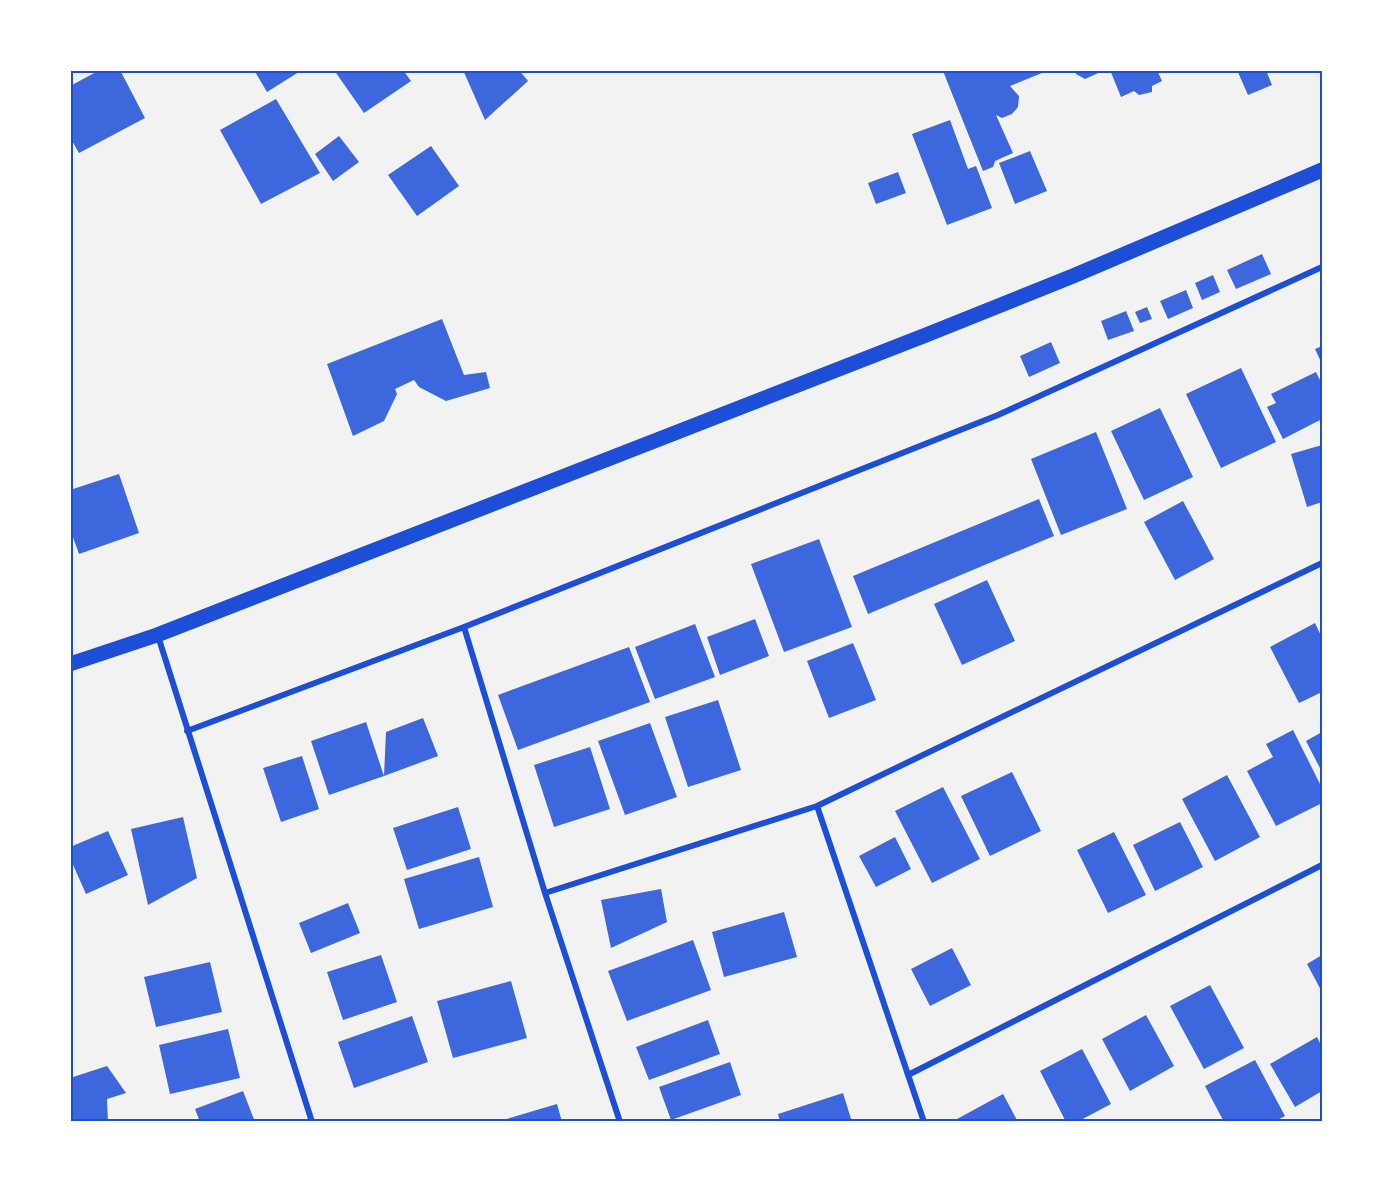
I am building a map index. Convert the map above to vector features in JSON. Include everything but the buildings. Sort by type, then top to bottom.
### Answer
[{"type":"main road","points":[[70,664],[157,635],[926,335],[1323,170]]},
{"type":"street","points":[[187,731],[464,627],[998,414],[1323,267]]},
{"type":"street","points":[[545,893],[817,806],[1323,563]]},
{"type":"street","points":[[464,627],[545,893],[620,1122]]},
{"type":"street","points":[[157,635],[312,1122]]},
{"type":"street","points":[[817,806],[924,1122]]},
{"type":"street","points":[[908,1075],[1323,865]]}]
